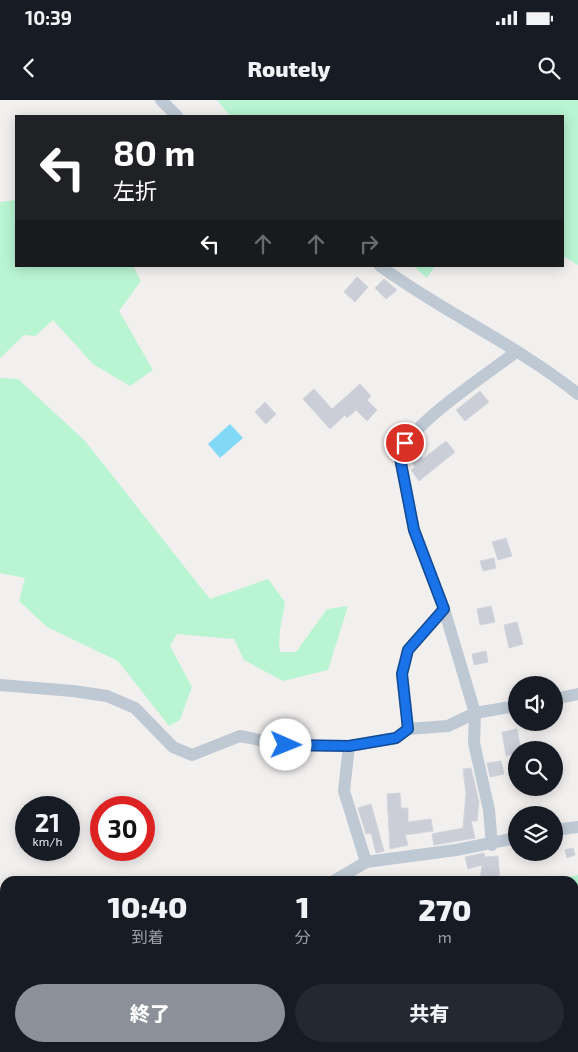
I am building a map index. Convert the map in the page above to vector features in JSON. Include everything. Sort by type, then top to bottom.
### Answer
[{"type":"street","points":[[160,100],[176,115]]},
{"type":"street","points":[[381,267],[406,285],[555,376],[578,394]]},
{"type":"street","points":[[492,844],[489,810],[474,743],[476,713],[444,609],[414,530],[399,453],[405,443],[431,418],[516,352]]},
{"type":"street","points":[[408,729],[402,674],[408,650],[444,609]]},
{"type":"street","points":[[0,685],[107,696],[135,708],[173,747],[192,755],[240,736],[286,745],[349,746],[396,738],[408,729],[448,726],[476,713],[508,707]]},
{"type":"street","points":[[563,697],[578,694]]},
{"type":"street","points":[[349,746],[344,791],[366,862]]},
{"type":"street","points":[[563,829],[578,827]]},
{"type":"street","points":[[342,876],[366,862],[492,844],[508,840]]},
{"type":"green space","points":[[217,100],[578,100],[578,265],[564,257],[564,115],[229,115]]},
{"type":"green space","points":[[15,200],[15,267],[134,267],[141,281],[119,311],[153,370],[130,386],[93,364],[53,320],[35,336],[24,335],[0,358],[0,202]]},
{"type":"green space","points":[[414,267],[434,267],[427,278]]},
{"type":"green space","points":[[0,378],[18,379],[85,441],[210,599],[268,579],[285,602],[280,634],[280,652],[296,652],[327,609],[348,606],[328,670],[283,681],[244,660],[234,639],[177,634],[170,646],[192,687],[180,720],[169,726],[118,661],[47,627],[19,601],[25,578],[0,573]]},
{"type":"water","points":[[230,424],[243,438],[220,458],[208,444]]},
{"type":"building","points":[[357,277],[368,287],[355,302],[344,292]]},
{"type":"building","points":[[384,279],[397,290],[386,299],[375,288]]},
{"type":"building","points":[[360,384],[371,396],[367,400],[377,410],[367,421],[356,410],[347,418],[345,415],[330,429],[303,399],[314,389],[332,409]]},
{"type":"building","points":[[480,391],[489,402],[465,421],[456,410]]},
{"type":"building","points":[[265,402],[276,414],[266,424],[255,412]]},
{"type":"building","points":[[446,441],[455,452],[419,481],[411,470],[415,467],[408,455],[414,447],[423,459]]},
{"type":"building","points":[[506,538],[512,556],[498,560],[492,542]]},
{"type":"building","points":[[494,558],[496,568],[483,571],[480,561]]},
{"type":"building","points":[[491,606],[495,622],[480,625],[477,609]]},
{"type":"building","points":[[517,622],[523,644],[509,648],[504,625]]},
{"type":"building","points":[[486,651],[488,662],[474,665],[472,654]]},
{"type":"building","points":[[517,731],[519,741],[508,741],[508,756],[506,756],[502,732]]},
{"type":"building","points":[[501,761],[504,774],[490,777],[487,763]]},
{"type":"building","points":[[471,768],[479,802],[477,821],[471,821],[475,838],[434,845],[432,834],[463,828],[466,793],[463,769]]},
{"type":"building","points":[[400,793],[401,808],[408,808],[408,822],[431,819],[433,831],[405,835],[408,845],[390,849],[387,794]]},
{"type":"building","points":[[371,804],[384,851],[376,853],[371,833],[366,834],[358,808]]},
{"type":"building","points":[[573,848],[575,855],[567,858],[565,850]]},
{"type":"building","points":[[484,853],[485,857],[498,856],[500,876],[481,876],[482,865],[468,869],[465,857]]},
{"type":"route","points":[[286,745],[349,746],[396,738],[408,729],[402,694],[402,674],[408,650],[444,609],[414,530],[399,453],[405,443]]}]
